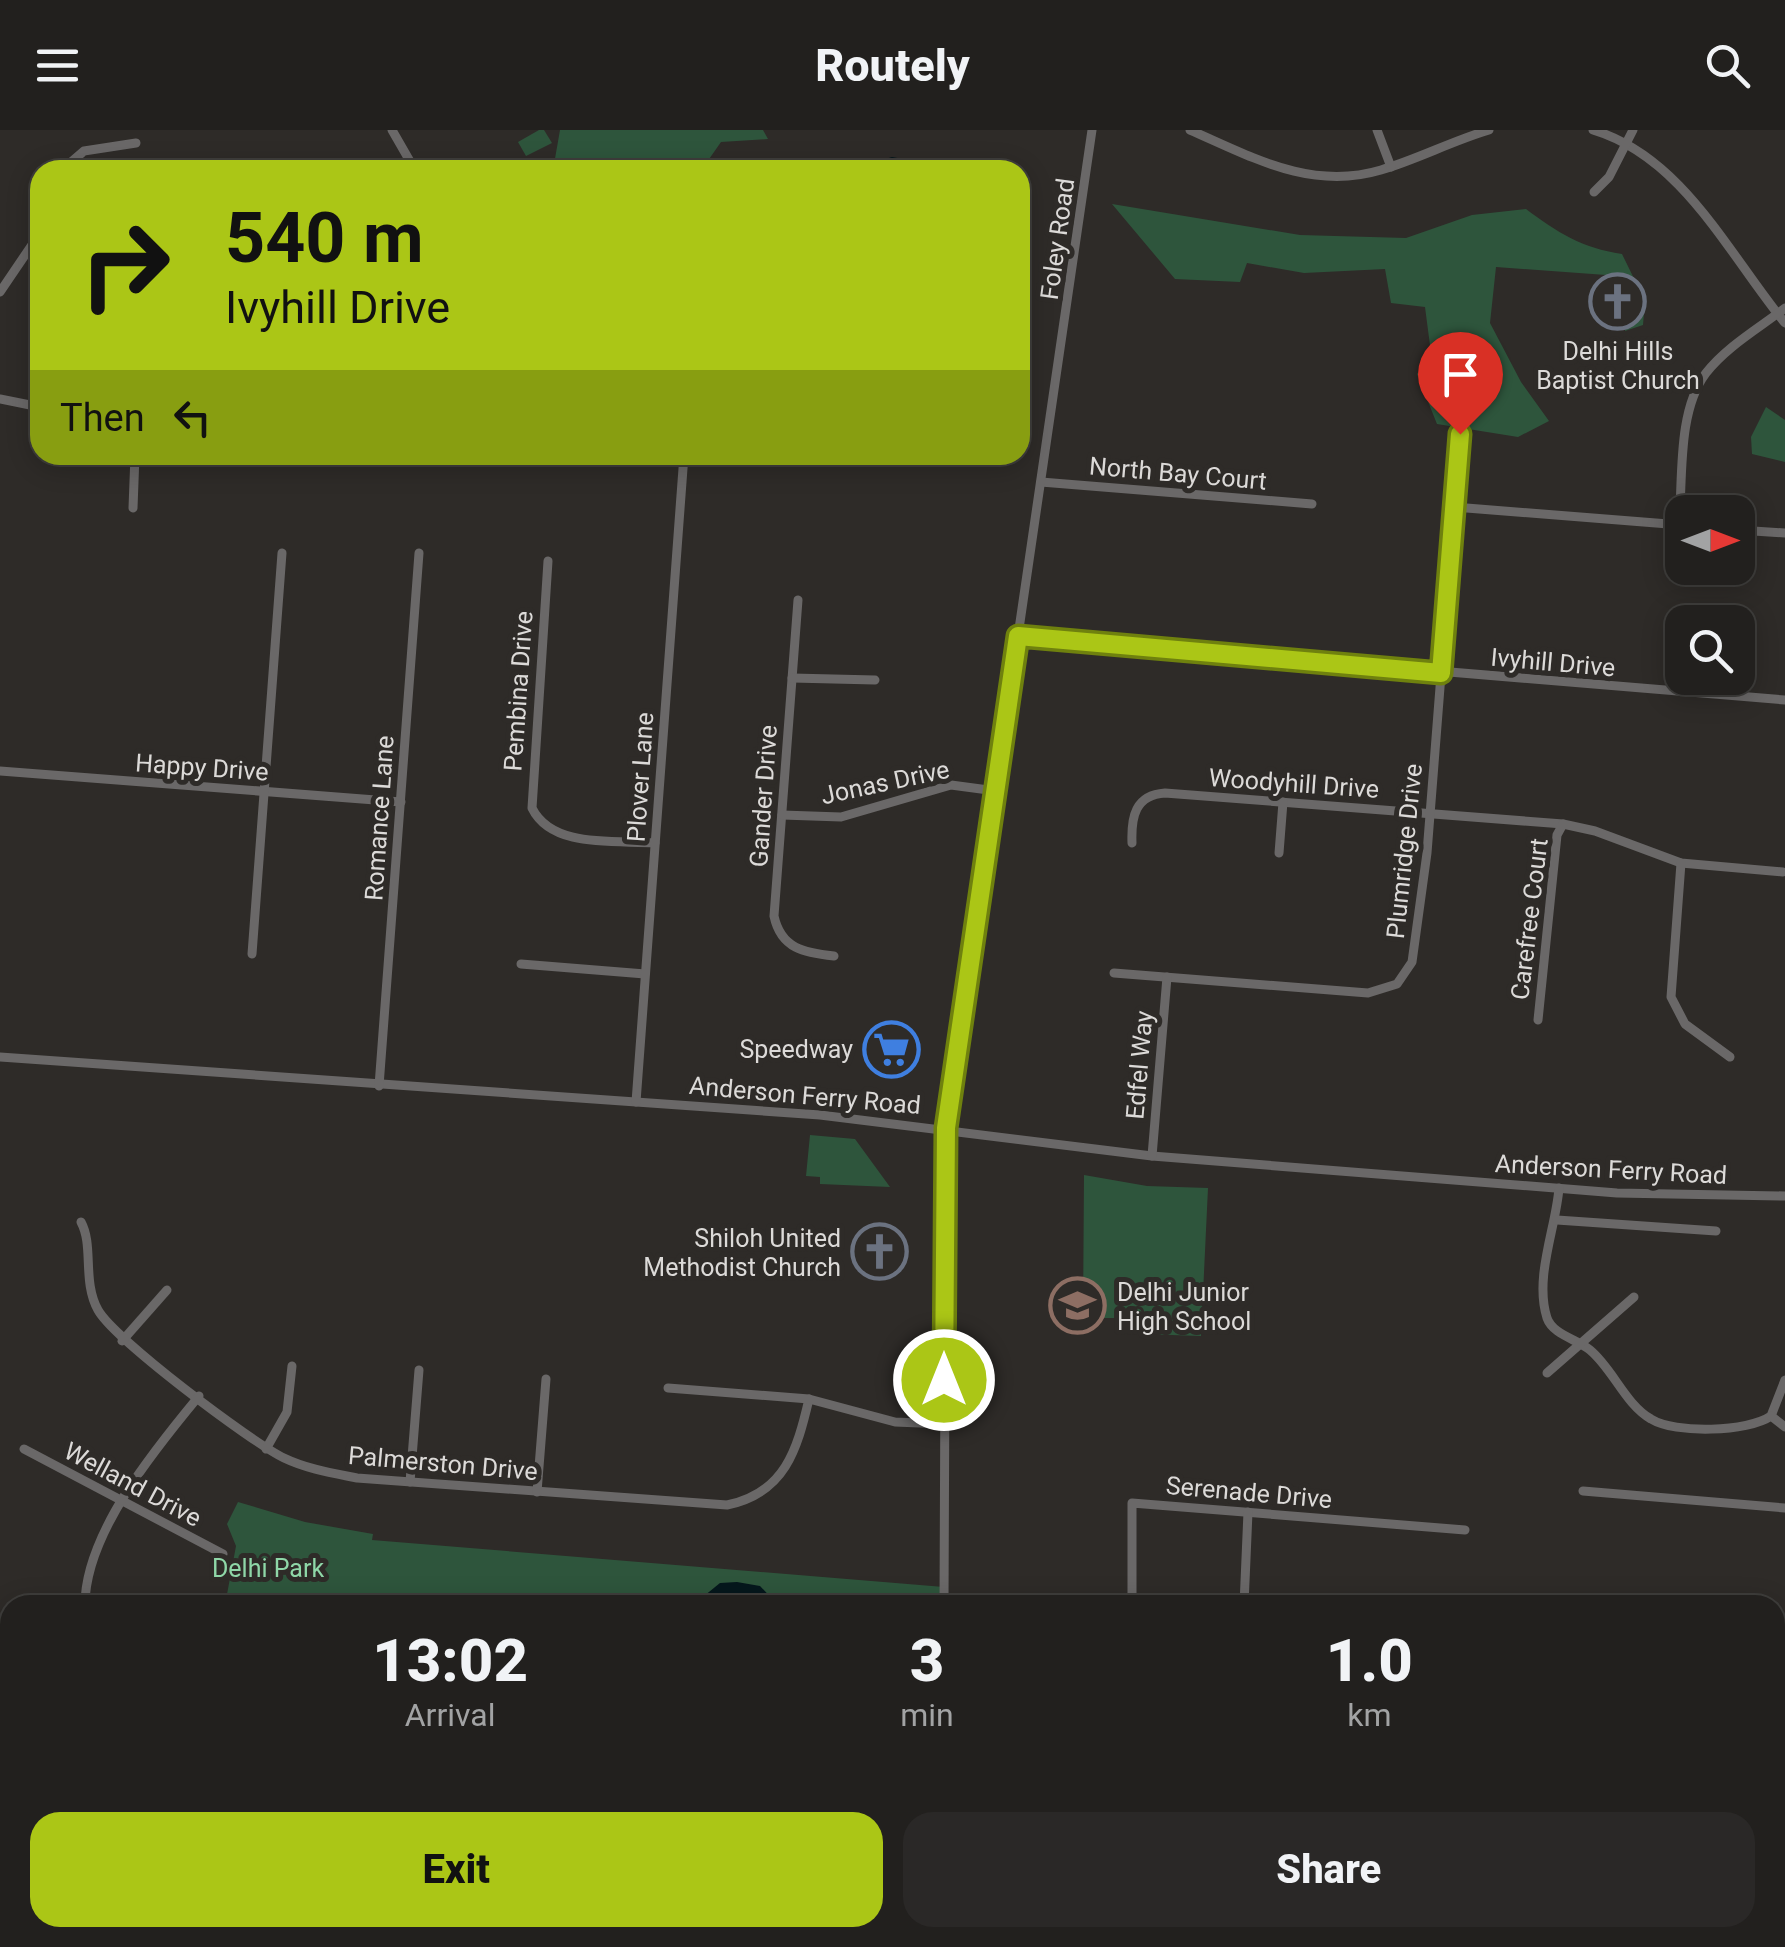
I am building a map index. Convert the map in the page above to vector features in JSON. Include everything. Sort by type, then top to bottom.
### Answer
[{"type":"street","points":[[392,130],[409,160]]},
{"type":"street","name":"Foley Road","points":[[944,1595],[946,1128],[1092,130]]},
{"type":"street","points":[[1190,130],[1273,166],[1306,175],[1341,177],[1392,167],[1489,130]]},
{"type":"street","points":[[1378,130],[1392,167]]},
{"type":"street","points":[[1593,130],[1656,162],[1783,315],[1716,361],[1699,384],[1689,412],[1683,495]]},
{"type":"street","points":[[1594,192],[1610,176],[1633,130]]},
{"type":"street","points":[[74,160],[84,151],[136,143]]},
{"type":"street","points":[[0,292],[30,259]]},
{"type":"street","points":[[0,399],[30,405]]},
{"type":"street","name":"Plumridge Drive","points":[[1114,973],[1368,993],[1390,988],[1412,962],[1430,814],[1460,434]]},
{"type":"street","points":[[133,508],[135,465]]},
{"type":"street","name":"Plover Lane","points":[[636,1102],[683,465]]},
{"type":"street","name":"North Bay Court","points":[[1041,482],[1312,504]]},
{"type":"street","points":[[1454,507],[1665,524]]},
{"type":"street","points":[[1755,531],[1785,534]]},
{"type":"street","name":"Romance Lane","points":[[379,1086],[420,553]]},
{"type":"street","points":[[252,954],[282,554]]},
{"type":"street","name":"Pembina Drive","points":[[548,561],[532,808],[542,823],[564,836],[655,843]]},
{"type":"street","name":"Gander Drive","points":[[798,600],[776,925],[798,950],[834,956]]},
{"type":"street","name":"Ivyhill Drive","points":[[1018,636],[1785,700]]},
{"type":"street","points":[[792,678],[875,680]]},
{"type":"street","name":"Happy Drive","points":[[0,771],[400,802]]},
{"type":"street","name":"Jonas Drive","points":[[782,815],[841,817],[951,785],[996,791]]},
{"type":"street","name":"Woodyhill Drive","points":[[1132,843],[1134,813],[1157,794],[1563,824],[1596,831],[1681,863],[1783,872]]},
{"type":"street","points":[[1278,853],[1282,802]]},
{"type":"street","name":"Carefree Court","points":[[1538,1020],[1557,835],[1563,824]]},
{"type":"street","points":[[1681,863],[1671,997],[1685,1024],[1730,1057]]},
{"type":"street","points":[[520,964],[645,974]]},
{"type":"street","name":"Edfel Way","points":[[1152,1156],[1166,978]]},
{"type":"street","name":"Anderson Ferry Road","points":[[0,1057],[946,1128],[1152,1156],[1559,1188],[1697,1197],[1785,1196]]},
{"type":"street","points":[[1559,1188],[1556,1220],[1548,1241],[1548,1318],[1558,1330],[1580,1344],[1656,1422],[1731,1429],[1758,1424],[1770,1416],[1785,1380]]},
{"type":"street","points":[[1556,1220],[1716,1232]]},
{"type":"street","name":"Palmerston Drive","points":[[80,1222],[86,1231],[86,1268],[92,1298],[122,1340],[266,1448],[322,1472],[714,1505],[740,1502],[763,1491],[789,1464],[810,1399]]},
{"type":"street","points":[[122,1340],[166,1290]]},
{"type":"street","points":[[1547,1373],[1634,1297]]},
{"type":"street","points":[[266,1448],[287,1412],[292,1366]]},
{"type":"street","points":[[410,1482],[419,1370]]},
{"type":"street","points":[[537,1492],[546,1379]]},
{"type":"street","points":[[668,1388],[810,1399],[896,1422],[944,1424]]},
{"type":"street","points":[[86,1595],[90,1567],[124,1502],[156,1447],[199,1396]]},
{"type":"street","points":[[1770,1416],[1785,1427]]},
{"type":"street","name":"Welland Drive","points":[[24,1449],[223,1554]]},
{"type":"street","points":[[1582,1491],[1785,1508]]},
{"type":"street","name":"Serenade Drive","points":[[1132,1595],[1132,1503],[1465,1530]]},
{"type":"street","points":[[1244,1595],[1248,1512]]},
{"type":"green space","points":[[544,130],[552,143],[526,156],[518,142]]},
{"type":"green space","points":[[560,130],[763,130],[768,139],[721,142],[708,160],[555,160]]},
{"type":"green space","points":[[1112,204],[1300,235],[1406,238],[1472,215],[1526,209],[1571,238],[1622,254],[1645,301],[1643,325],[1625,331],[1627,296],[1606,275],[1496,267],[1490,323],[1521,382],[1549,421],[1518,437],[1437,424],[1417,374],[1431,353],[1425,307],[1391,303],[1385,269],[1304,273],[1247,263],[1240,282],[1175,279]]},
{"type":"green space","points":[[1766,407],[1785,420],[1785,462],[1752,454],[1751,437]]},
{"type":"green space","points":[[810,1135],[855,1139],[890,1187],[820,1184],[820,1177],[806,1176]]},
{"type":"green space","points":[[1084,1175],[1147,1186],[1208,1188],[1201,1336],[1142,1334],[1142,1318],[1083,1318]]},
{"type":"green space","name":"Delhi Park","points":[[238,1502],[305,1522],[373,1534],[372,1540],[944,1587],[944,1595],[227,1595],[236,1546],[227,1524]]},
{"type":"shaded area","points":[[720,1583],[760,1586],[769,1595],[705,1595]]},
{"type":"place","name":"Delhi Hills Baptist Church","points":[[1618,302]]},
{"type":"place","name":"Speedway","points":[[892,1049]]},
{"type":"place","name":"Shiloh United Methodist Church","points":[[880,1252]]},
{"type":"place","name":"Delhi Junior High School","points":[[1078,1306]]},
{"type":"route","points":[[944,1380],[946,1128],[1018,636],[1062,643],[1441,673],[1460,434]]}]
